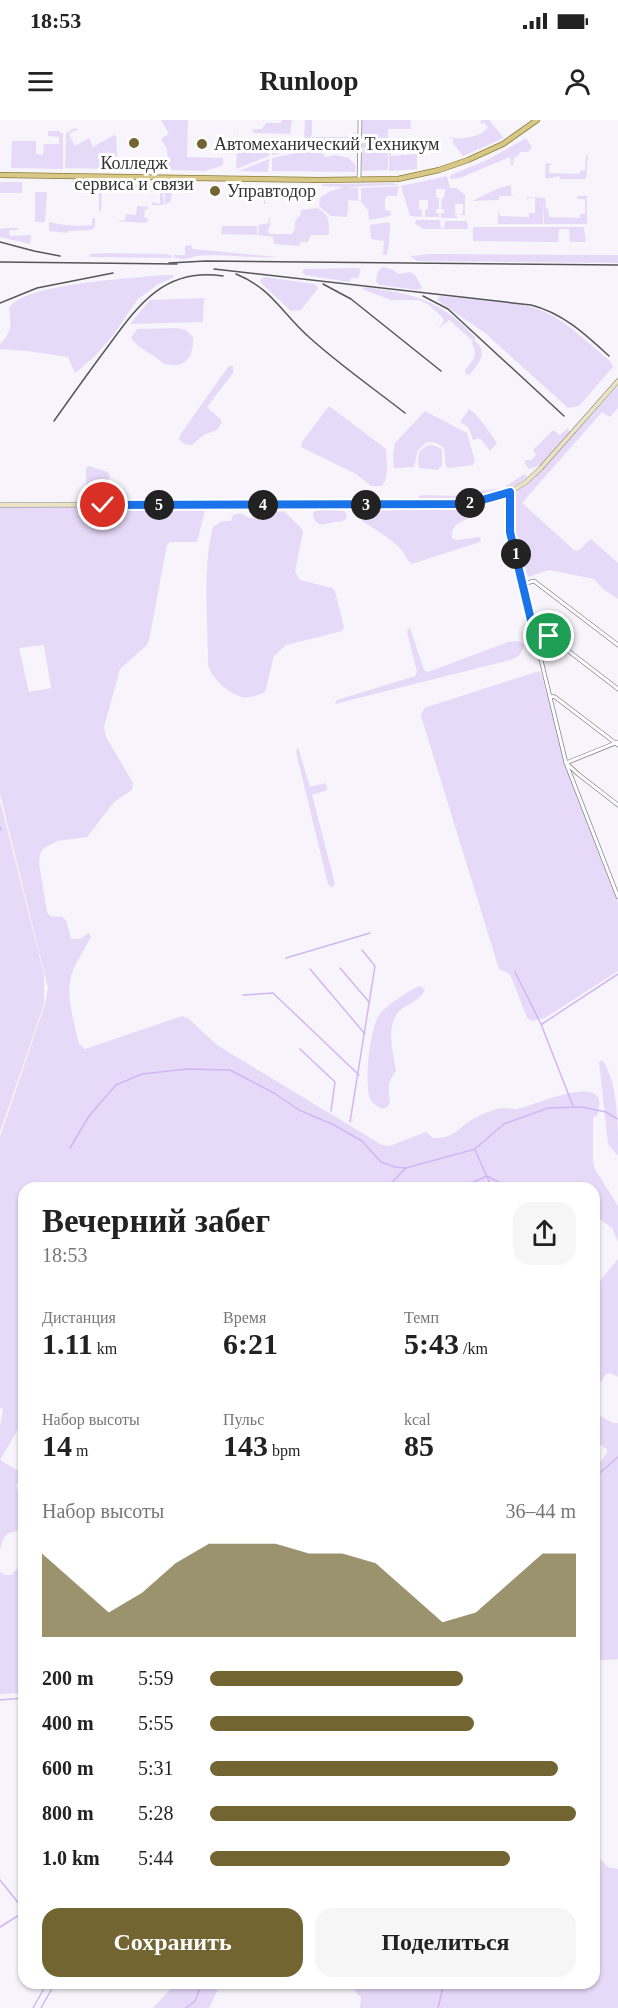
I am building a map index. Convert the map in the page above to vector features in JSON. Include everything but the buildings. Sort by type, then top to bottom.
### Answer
[{"type":"main road","points":[[0,175],[359,180],[409,177],[446,168],[498,146],[537,120]]},
{"type":"street","points":[[359,180],[360,120]]},
{"type":"street","points":[[0,505],[468,504],[510,492],[541,468],[618,381]]},
{"type":"street","points":[[510,492],[510,532],[566,763],[618,897]]},
{"type":"street","points":[[523,584],[534,581],[618,645]]},
{"type":"street","points":[[536,641],[549,636],[618,689]]},
{"type":"street","points":[[550,696],[555,697],[617,744]]},
{"type":"street","points":[[566,763],[617,744]]},
{"type":"street","points":[[566,763],[618,805]]},
{"type":"shaded area","points":[[161,120],[188,120],[187,157],[223,158],[223,165],[206,171],[168,170],[167,149],[161,139],[169,134]]},
{"type":"shaded area","points":[[282,120],[292,120],[290,134],[253,133],[253,129],[262,129],[266,123],[281,123]]},
{"type":"shaded area","points":[[305,120],[312,120],[312,134],[303,150],[272,155],[271,138],[275,138],[273,148],[301,149],[302,141],[304,141]]},
{"type":"shaded area","points":[[362,120],[410,120],[411,129],[388,129],[388,170],[362,171]]},
{"type":"shaded area","points":[[482,120],[489,120],[504,138],[463,156],[453,143],[453,139],[449,137],[464,138],[481,134],[488,127],[484,122],[481,124]]},
{"type":"shaded area","points":[[238,127],[238,140],[241,140],[241,147],[268,148],[268,141],[263,138],[270,138],[269,156],[236,169]]},
{"type":"shaded area","points":[[75,128],[78,129],[69,134],[75,146],[89,138],[93,147],[116,136],[118,169],[65,168],[66,133]]},
{"type":"shaded area","points":[[48,131],[59,131],[63,134],[63,169],[11,168],[12,141],[36,141],[36,154],[43,155],[44,144],[59,144],[59,137],[48,136]]},
{"type":"shaded area","points":[[354,133],[358,136],[357,147],[352,147],[352,139],[317,138],[316,145],[331,146],[331,150],[319,151],[326,157],[335,155],[349,158],[356,166],[355,172],[272,171],[272,158],[305,151],[307,143],[313,137],[348,137]]},
{"type":"shaded area","points":[[526,138],[532,147],[528,152],[520,152],[514,158],[513,165],[511,165],[510,157],[460,178],[450,179],[453,174],[487,160]]},
{"type":"shaded area","points":[[389,143],[395,143],[391,145],[391,156],[403,155],[403,152],[404,155],[417,154],[417,169],[389,171]]},
{"type":"shaded area","points":[[586,155],[588,155],[586,179],[560,179],[559,176],[547,179],[545,177],[546,163],[552,164],[549,166],[549,173],[579,174],[580,171],[585,170]]},
{"type":"shaded area","points":[[269,159],[268,172],[239,171]]},
{"type":"shaded area","points":[[447,176],[450,188],[456,188],[465,195],[465,215],[460,215],[463,213],[463,204],[455,204],[455,213],[458,215],[452,215],[457,218],[441,218],[441,213],[444,213],[444,209],[441,209],[445,189],[436,189],[439,209],[436,209],[436,213],[439,213],[439,217],[425,217],[428,200],[419,200],[422,217],[410,216],[401,186]]},
{"type":"shaded area","points":[[138,181],[168,181],[168,184],[172,185],[171,201],[165,205],[163,186],[164,205],[152,205],[152,202],[160,204],[160,192],[102,191],[101,212],[99,211],[99,183],[117,184],[117,188],[132,188],[133,184],[163,184],[137,183]]},
{"type":"shaded area","points":[[0,182],[22,182],[22,193],[0,193]]},
{"type":"shaded area","points":[[394,183],[398,185],[348,187],[358,188],[358,201],[348,200],[350,211],[347,211],[347,217],[331,216],[319,206],[320,198],[330,191],[344,187],[321,186],[323,184]]},
{"type":"shaded area","points":[[511,185],[511,195],[514,196],[499,196],[499,200],[472,201],[499,188]]},
{"type":"shaded area","points":[[399,186],[397,196],[387,196],[385,199],[385,210],[391,211],[390,216],[369,220],[368,210],[361,202],[361,188]]},
{"type":"shaded area","points":[[264,187],[317,188],[317,191],[301,191],[300,194],[266,194],[267,204],[264,204]]},
{"type":"shaded area","points":[[35,192],[47,192],[45,222],[35,222]]},
{"type":"shaded area","points":[[577,196],[587,196],[587,224],[544,224],[543,199],[543,224],[498,224],[498,209],[500,216],[529,217],[529,213],[535,213],[535,198],[527,200],[527,197],[545,198],[549,217],[580,218],[580,214],[585,214],[585,199],[577,199]]},
{"type":"shaded area","points":[[137,206],[148,207],[144,217],[148,219],[147,223],[115,221],[125,220],[126,214],[136,215]]},
{"type":"shaded area","points":[[317,208],[328,219],[329,235],[311,235],[308,242],[300,242],[300,246],[274,244],[273,237],[258,235],[259,225],[268,223],[270,216],[269,234],[292,234],[301,210]]},
{"type":"shaded area","points":[[92,218],[95,218],[95,227],[91,230],[68,231],[67,233],[49,231],[49,222],[87,226],[92,225]]},
{"type":"shaded area","points":[[416,220],[440,220],[441,228],[444,228],[445,221],[467,221],[468,229],[424,229],[415,224]]},
{"type":"shaded area","points":[[388,222],[390,224],[387,255],[383,255],[384,241],[371,239],[370,225]]},
{"type":"shaded area","points":[[222,226],[257,226],[257,235],[221,234]]},
{"type":"shaded area","points":[[473,227],[584,227],[586,242],[570,242],[569,229],[559,229],[558,242],[473,241]]},
{"type":"shaded area","points":[[18,228],[18,230],[9,230],[10,236],[31,235],[30,244],[0,237],[0,229]]},
{"type":"shaded area","points":[[191,245],[193,249],[278,257],[207,255],[183,259],[174,257],[174,255],[185,255],[185,246]]},
{"type":"shaded area","points":[[90,254],[164,254],[171,255],[172,258],[89,257]]},
{"type":"shaded area","points":[[429,254],[618,255],[618,263],[417,261],[410,256]]},
{"type":"shaded area","points":[[382,267],[399,274],[410,272],[416,276],[422,288],[418,290],[379,285],[376,281],[378,271]]},
{"type":"shaded area","points":[[304,269],[361,269],[358,278],[351,278],[349,282],[302,273]]},
{"type":"shaded area","points":[[173,275],[174,277],[157,285],[138,299],[114,334],[95,356],[75,373],[68,357],[0,349],[0,344],[10,327],[9,308],[19,300],[56,288]]},
{"type":"shaded area","points":[[265,277],[315,284],[318,288],[301,310],[291,311],[261,283],[260,280]]},
{"type":"shaded area","points":[[365,287],[413,296],[450,315],[475,337],[482,353],[477,366],[466,375],[465,370],[475,355],[473,341],[449,320],[438,329],[444,321],[429,305],[419,300],[391,300],[362,289]]},
{"type":"shaded area","points":[[440,296],[507,302],[533,307],[563,322],[611,362],[613,367],[579,406],[568,408],[485,333],[437,300]]},
{"type":"shaded area","points":[[204,298],[203,322],[130,324],[150,300]]},
{"type":"shaded area","points":[[177,328],[186,330],[193,337],[190,356],[178,365],[164,364],[131,338],[137,329]]},
{"type":"shaded area","points":[[233,365],[233,373],[207,407],[222,421],[219,428],[202,436],[192,445],[183,443],[179,439],[180,435],[228,367]]},
{"type":"shaded area","points":[[618,386],[618,408],[610,417],[602,412],[522,503],[574,550],[578,551],[591,539],[618,563],[618,599],[603,589],[594,579],[549,570],[528,577],[514,530],[512,494],[547,464]]},
{"type":"shaded area","points":[[329,406],[386,449],[387,474],[382,486],[371,486],[356,474],[301,447],[302,442]]},
{"type":"shaded area","points":[[469,409],[497,443],[490,451],[480,438],[473,440],[469,428],[460,422]]},
{"type":"shaded area","points":[[425,411],[467,433],[475,461],[473,465],[446,467],[444,448],[436,443],[427,442],[418,450],[414,467],[394,468],[395,443]]},
{"type":"shaded area","points":[[568,428],[570,432],[541,465],[529,469],[525,460],[531,460],[536,455],[533,450],[553,430],[560,435]]},
{"type":"shaded area","points":[[433,445],[442,449],[442,466],[437,470],[420,468],[418,465],[419,452],[426,446]]},
{"type":"shaded area","points":[[89,466],[108,472],[110,477],[101,497],[96,502],[86,500],[86,468]]},
{"type":"shaded area","points":[[524,474],[526,478],[490,497],[424,503],[418,498],[421,495],[465,496],[470,492],[503,488]]},
{"type":"shaded area","points":[[476,505],[480,507],[479,513],[457,525],[452,532],[452,538],[456,540],[479,537],[480,542],[412,564],[402,550],[362,521],[361,513],[365,511],[465,508]]},
{"type":"shaded area","points":[[0,507],[206,507],[197,542],[170,542],[167,545],[149,640],[147,645],[120,669],[104,727],[106,737],[133,783],[132,790],[114,802],[87,837],[57,841],[44,848],[40,854],[39,863],[47,912],[50,916],[62,917],[66,920],[71,939],[79,939],[89,933],[91,937],[70,979],[71,1007],[79,1044],[85,1049],[182,1016],[189,1019],[217,1045],[382,1145],[390,1146],[426,1132],[433,1138],[453,1134],[471,1120],[496,1109],[519,1109],[575,1092],[594,1094],[599,1103],[598,1114],[593,1118],[593,1162],[618,1206],[618,1242],[612,1228],[600,1219],[600,1182],[18,1182],[18,1429],[0,1460],[0,1427],[3,1409],[0,1408],[0,1137],[45,1004],[48,988],[0,794]],"holes":[[[44,645],[51,688],[29,692],[19,648]]]},
{"type":"shaded area","points":[[317,509],[344,511],[347,514],[346,519],[318,524],[313,513]]},
{"type":"shaded area","points":[[284,511],[303,532],[295,572],[300,580],[332,588],[335,591],[344,627],[342,631],[286,645],[274,656],[265,692],[251,697],[242,697],[221,685],[208,665],[206,596],[213,527],[222,521],[231,521],[233,515],[240,513],[250,518],[271,517],[277,512]]},
{"type":"shaded area","points":[[410,628],[424,670],[428,672],[508,642],[517,641],[523,643],[524,647],[519,656],[510,660],[335,704],[337,700],[415,676],[417,672],[407,632]]},
{"type":"shaded area","points":[[539,671],[566,764],[618,903],[618,971],[545,1018],[532,1021],[527,1018],[510,974],[499,969],[421,716],[424,708]]},
{"type":"shaded area","points":[[298,747],[310,787],[326,783],[327,790],[312,795],[335,884],[332,888],[328,884],[296,752]]},
{"type":"shaded area","points":[[0,801],[44,974],[44,1004],[0,1132]]},
{"type":"shaded area","points":[[419,986],[425,989],[423,994],[400,1010],[394,1020],[391,1034],[396,1071],[389,1086],[390,1103],[382,1109],[371,1100],[368,1083],[368,1059],[375,1024],[385,1009]]},
{"type":"shaded area","points":[[599,1061],[603,1061],[612,1081],[617,1119],[618,1156],[608,1144]]},
{"type":"shaded area","points":[[618,1259],[618,1377],[610,1373],[606,1374],[600,1383],[600,1281]]},
{"type":"shaded area","points":[[600,1416],[613,1423],[618,1423],[618,1659],[600,1660],[600,1461],[607,1453],[607,1449],[600,1445]]},
{"type":"shaded area","points":[[0,1460],[18,1470],[18,1484],[16,1484],[18,1531],[6,1535],[0,1550]]},
{"type":"shaded area","points":[[18,1568],[18,1693],[0,1694],[0,1572],[11,1575]]},
{"type":"shaded area","points":[[600,1859],[608,1867],[618,1869],[618,2008],[360,2008],[361,1998],[354,1989],[600,1989]]},
{"type":"shaded area","points":[[170,1989],[218,1989],[209,2008],[153,2008]]},
{"type":"waterway","points":[[286,958],[370,933]]},
{"type":"waterway","points":[[350,1122],[375,966],[362,950]]},
{"type":"waterway","points":[[340,968],[369,1002]]},
{"type":"waterway","points":[[310,969],[365,1034]]},
{"type":"waterway","points":[[515,972],[541,1024],[573,1106]]},
{"type":"waterway","points":[[542,1024],[618,974]]},
{"type":"waterway","points":[[243,995],[273,993],[359,1075]]},
{"type":"waterway","points":[[300,1049],[335,1082],[331,1111]]},
{"type":"waterway","points":[[70,1148],[89,1116],[116,1085],[142,1074],[187,1069],[230,1070],[274,1093],[299,1110],[334,1125],[362,1141],[381,1162],[406,1168]]},
{"type":"waterway","points":[[393,1182],[406,1168],[475,1149],[504,1124],[548,1108],[582,1107],[606,1112],[618,1119]]},
{"type":"waterway","points":[[475,1150],[489,1182]]},
{"type":"waterway","points":[[474,1182],[487,1176],[498,1182]]},
{"type":"waterway","points":[[600,1473],[618,1457]]},
{"type":"waterway","points":[[0,1700],[18,1698]]},
{"type":"waterway","points":[[0,1880],[18,1902]]},
{"type":"waterway","points":[[0,1927],[18,1916]]},
{"type":"waterway","points":[[33,2008],[44,1989]]},
{"type":"waterway","points":[[41,2008],[52,1989]]},
{"type":"waterway","points":[[186,2008],[195,2001],[200,1989]]},
{"type":"waterway","points":[[438,2008],[443,1989]]},
{"type":"railway","points":[[0,242],[60,256]]},
{"type":"railway","points":[[169,263],[206,261],[618,265]]},
{"type":"railway","points":[[0,262],[177,264]]},
{"type":"railway","points":[[214,269],[531,305],[564,319],[609,356]]},
{"type":"railway","points":[[0,303],[37,288],[113,273]]},
{"type":"railway","points":[[236,274],[259,287],[321,348],[405,413]]},
{"type":"railway","points":[[54,421],[129,319],[154,293],[184,278],[202,275],[223,276]]},
{"type":"railway","points":[[323,284],[351,299],[441,371]]},
{"type":"railway","points":[[423,296],[448,309],[564,416]]},
{"type":"place","name":"Колледж сервиса и связи","points":[[134,143]]},
{"type":"place","name":"Автомеханический Техникум","points":[[202,144]]},
{"type":"place","name":"Управтодор","points":[[215,191]]},
{"type":"route","points":[[103,505],[468,504],[510,492],[510,532],[536,641],[549,636]]}]
